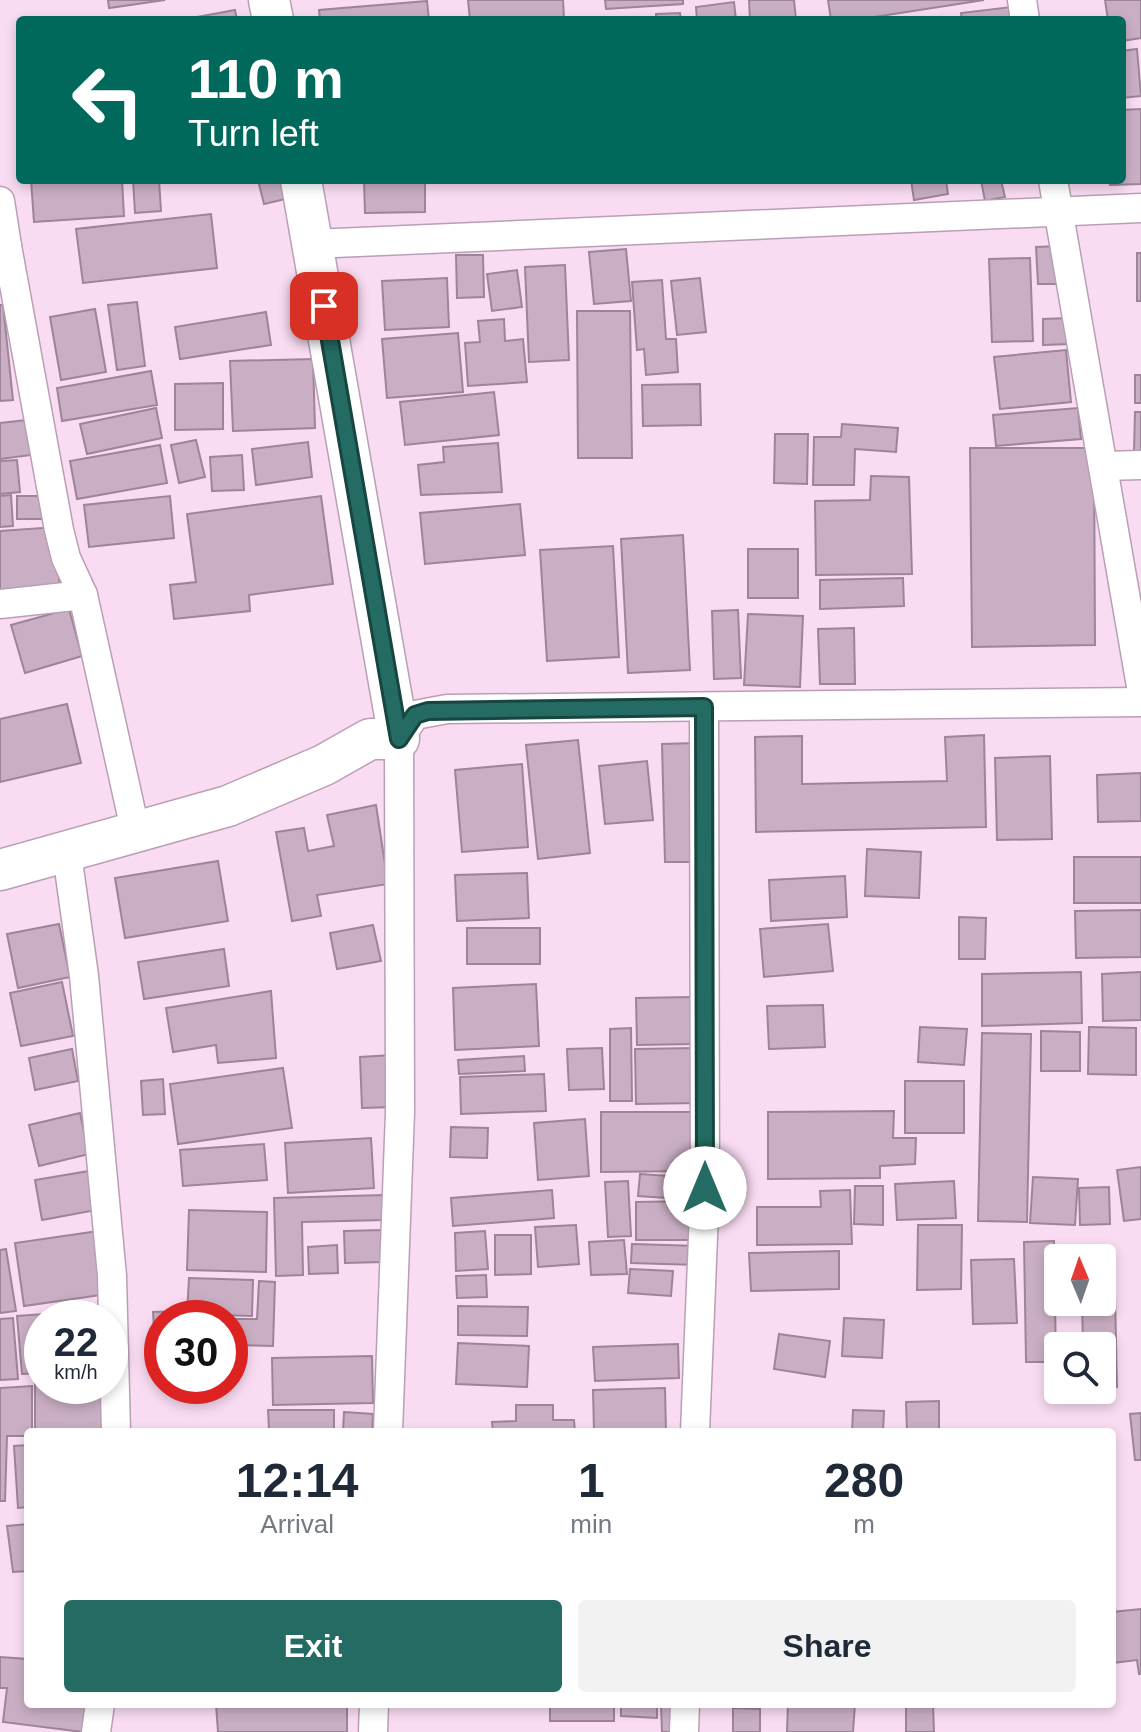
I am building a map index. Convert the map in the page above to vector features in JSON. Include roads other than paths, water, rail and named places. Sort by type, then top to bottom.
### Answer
[{"type":"street","points":[[302,184],[399,739],[400,1112],[388,1428]]},
{"type":"street","points":[[1054,184],[1141,686]]},
{"type":"street","points":[[0,201],[4,247],[59,530],[66,558],[83,595],[136,834]]},
{"type":"street","points":[[312,244],[1141,208]]},
{"type":"street","points":[[1103,466],[1141,465]]},
{"type":"street","points":[[0,604],[83,595]]},
{"type":"street","points":[[399,739],[415,715],[428,711],[1141,702]]},
{"type":"street","points":[[695,1428],[705,1188],[704,707]]},
{"type":"street","points":[[0,870],[67,854],[241,801],[324,765],[370,739],[399,739]]},
{"type":"street","points":[[67,854],[84,976],[112,1276],[116,1428]]},
{"type":"street","points":[[96,1732],[99,1708]]},
{"type":"street","points":[[373,1732],[374,1708]]},
{"type":"street","points":[[684,1732],[685,1708]]}]
